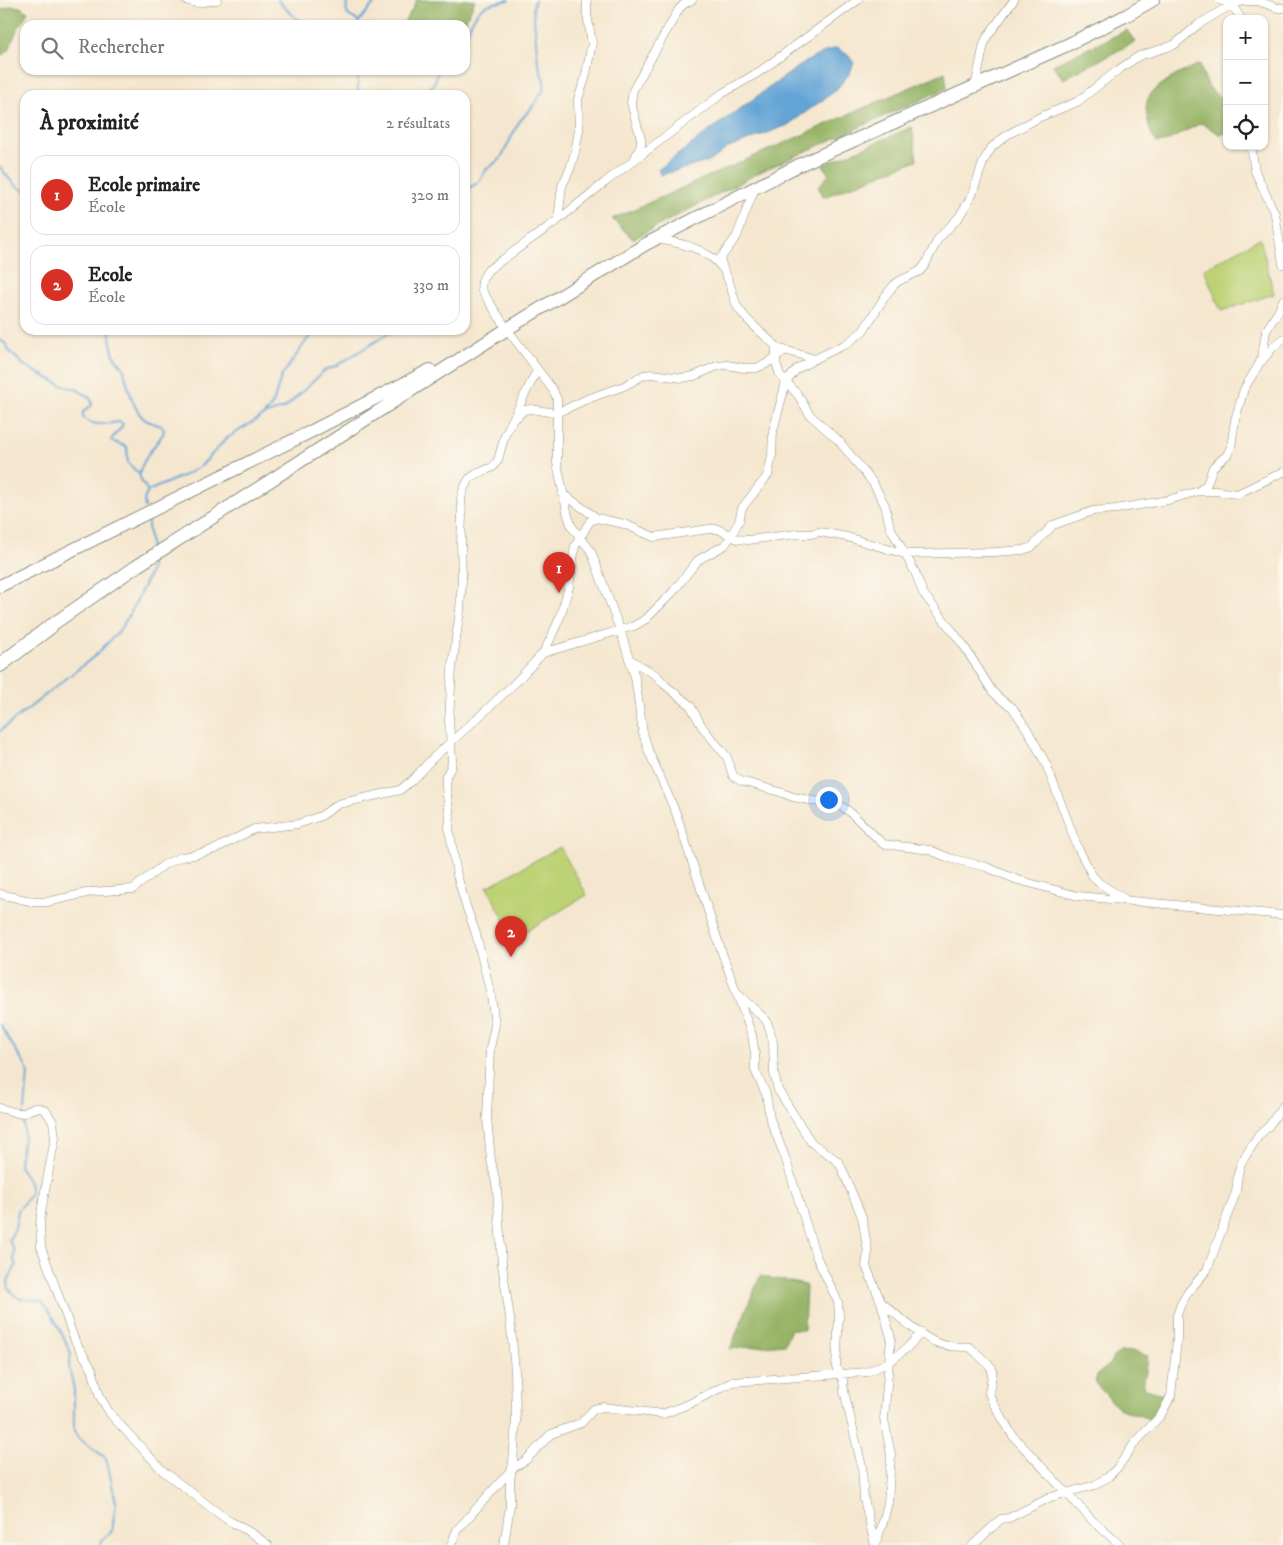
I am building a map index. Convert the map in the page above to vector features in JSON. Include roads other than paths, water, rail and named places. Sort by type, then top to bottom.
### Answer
[{"type":"highway","points":[[0,665],[50,626]]},
{"type":"main road","points":[[0,658],[137,566],[507,329],[601,270],[655,239],[798,166],[1096,32],[1156,0]]},
{"type":"main road","points":[[0,586],[351,411],[507,329]]},
{"type":"street","points":[[185,0],[196,3],[217,0]]},
{"type":"street","points":[[558,220],[562,186],[570,170],[575,152],[579,130],[578,99],[585,79],[592,43],[586,0]]},
{"type":"street","points":[[634,160],[641,144],[641,139],[631,103],[633,90],[680,9],[684,4],[692,0]]},
{"type":"street","points":[[858,0],[760,72],[723,93],[634,160],[558,220],[488,270],[483,276],[481,284],[482,291],[507,329],[557,399],[556,454],[568,516],[572,527],[591,551],[620,630],[635,677],[643,733],[649,752],[676,812],[722,953],[752,1035],[755,1070],[766,1094],[770,1120],[785,1157],[816,1256],[838,1302],[836,1367],[843,1380],[862,1467],[864,1499],[875,1545]]},
{"type":"street","points":[[975,87],[987,37],[1014,0]]},
{"type":"street","points":[[1219,0],[1231,5],[1239,15]]},
{"type":"street","points":[[543,653],[634,626],[646,619],[672,593],[698,560],[725,545],[732,536],[739,521],[742,508],[768,476],[772,455],[773,431],[786,382],[797,369],[846,344],[863,331],[894,285],[899,280],[920,271],[938,239],[959,217],[972,195],[984,160],[992,147],[1000,140],[1040,117],[1077,102],[1139,56],[1174,45],[1199,24],[1231,5],[1244,0],[1283,8]]},
{"type":"street","points":[[1252,150],[1255,171],[1275,214],[1283,264]]},
{"type":"street","points":[[756,187],[738,236],[720,260],[723,270],[738,306],[746,319],[784,351],[815,359]]},
{"type":"street","points":[[655,239],[688,245],[713,259],[723,270]]},
{"type":"street","points":[[1199,491],[1206,484],[1213,467],[1227,455],[1231,447],[1235,420],[1244,389],[1262,358],[1266,331],[1283,300]]},
{"type":"street","points":[[1258,366],[1274,346],[1283,339]]},
{"type":"street","points":[[775,345],[776,363],[780,375],[798,396],[810,415],[839,440],[873,483],[885,505],[890,527],[915,572],[922,593],[964,646],[992,691],[1012,707],[1027,729],[1046,764],[1078,848],[1092,874],[1099,883],[1126,900]]},
{"type":"street","points":[[512,421],[524,410],[531,409],[555,413],[624,386],[644,375],[652,374],[682,378],[694,376],[717,366],[727,365],[756,368],[784,351]]},
{"type":"street","points":[[504,1545],[510,1504],[510,1480],[516,1422],[515,1370],[502,1264],[497,1190],[491,1160],[487,1118],[490,1048],[495,1024],[491,995],[476,934],[464,903],[458,875],[449,828],[450,817],[446,776],[451,767],[452,760],[449,721],[452,668],[462,579],[461,498],[464,488],[470,479],[476,474],[493,467],[498,460],[505,436],[537,370]]},
{"type":"street","points":[[563,494],[597,518],[624,524],[654,537],[709,528],[718,529],[737,539],[748,540],[820,532],[847,537],[905,554],[995,552],[1023,550],[1032,547],[1053,525],[1093,511],[1168,500],[1199,491],[1237,494],[1283,472]]},
{"type":"street","points":[[0,894],[34,902],[47,902],[91,892],[134,889],[165,864],[215,849],[254,829],[298,824],[321,816],[338,804],[400,790],[518,680],[543,653],[560,617],[569,587],[575,546],[590,521],[597,518]]},
{"type":"street","points":[[628,659],[656,676],[690,704],[703,728],[727,757],[734,776],[741,781],[793,797],[841,806],[850,812],[883,844],[930,850],[950,858],[986,867],[1018,880],[1078,896],[1283,915]]},
{"type":"street","points":[[737,994],[766,1020],[773,1042],[774,1073],[778,1090],[811,1142],[840,1164],[862,1217],[868,1252],[866,1266],[881,1302],[891,1338],[884,1419],[890,1455],[888,1502],[875,1545]]},
{"type":"street","points":[[973,1545],[1001,1519],[1009,1518],[1051,1497],[1095,1485],[1108,1477],[1134,1444],[1161,1415],[1172,1396],[1177,1340],[1177,1315],[1181,1304],[1188,1292],[1208,1270],[1236,1192],[1241,1163],[1259,1135],[1283,1106]]},
{"type":"street","points":[[0,1108],[24,1113],[34,1108],[40,1108],[46,1111],[53,1122],[55,1138],[42,1207],[40,1224],[41,1247],[75,1341],[92,1368],[100,1397],[111,1415],[163,1470],[226,1519],[268,1545]]},
{"type":"street","points":[[881,1302],[935,1342],[955,1347],[970,1347],[992,1368],[989,1393],[1013,1436],[1092,1520],[1120,1545]]},
{"type":"street","points":[[451,1545],[457,1530],[512,1469],[526,1460],[551,1434],[581,1423],[594,1409],[603,1407],[663,1414],[691,1403],[732,1382],[867,1372],[889,1362],[907,1348],[921,1333]]},
{"type":"water","points":[[837,48],[848,55],[854,63],[850,73],[835,91],[788,125],[726,149],[711,161],[661,175],[658,170],[742,107],[810,59]]},
{"type":"waterway","points":[[278,0],[298,20]]},
{"type":"waterway","points":[[347,0],[347,14],[357,20]]},
{"type":"waterway","points":[[360,20],[377,0]]},
{"type":"waterway","points":[[470,26],[478,12],[485,6],[509,0]]},
{"type":"waterway","points":[[470,187],[478,183],[486,170],[501,158],[519,122],[534,105],[544,89],[544,81],[538,63],[533,7],[535,0]]},
{"type":"waterway","points":[[358,75],[358,90]]},
{"type":"waterway","points":[[427,90],[436,80],[437,75]]},
{"type":"waterway","points":[[0,167],[8,178],[20,188]]},
{"type":"waterway","points":[[110,335],[114,354],[123,368],[130,395],[136,408],[145,420],[164,428],[163,434],[141,467],[141,481],[148,491]]},
{"type":"waterway","points":[[145,508],[144,500],[148,491],[201,466],[227,438],[263,416],[273,404],[281,377],[310,335]]},
{"type":"waterway","points":[[264,415],[285,408],[325,370],[336,366],[386,335]]},
{"type":"waterway","points":[[0,340],[6,344],[9,351],[25,366],[61,385],[78,390],[89,397],[92,405],[83,412],[83,417],[91,423],[120,422],[123,424],[111,441],[127,447],[128,463],[139,474]]},
{"type":"waterway","points":[[147,517],[151,550]]},
{"type":"waterway","points":[[0,731],[96,655],[119,631],[147,579],[151,570],[151,562]]},
{"type":"waterway","points":[[0,1025],[28,1072],[25,1110]]},
{"type":"waterway","points":[[24,1114],[24,1138],[19,1161],[20,1167],[29,1182],[31,1193],[18,1211],[15,1229],[9,1240],[14,1250],[16,1265],[8,1281],[9,1289],[18,1298],[41,1301],[45,1305],[55,1320],[71,1353],[69,1367],[74,1390],[74,1431],[78,1438],[106,1458],[116,1502],[112,1531],[102,1540],[101,1545]]},
{"type":"place","name":"Ecole primaire","points":[[559,593]]},
{"type":"place","name":"Ecole","points":[[511,957]]}]
